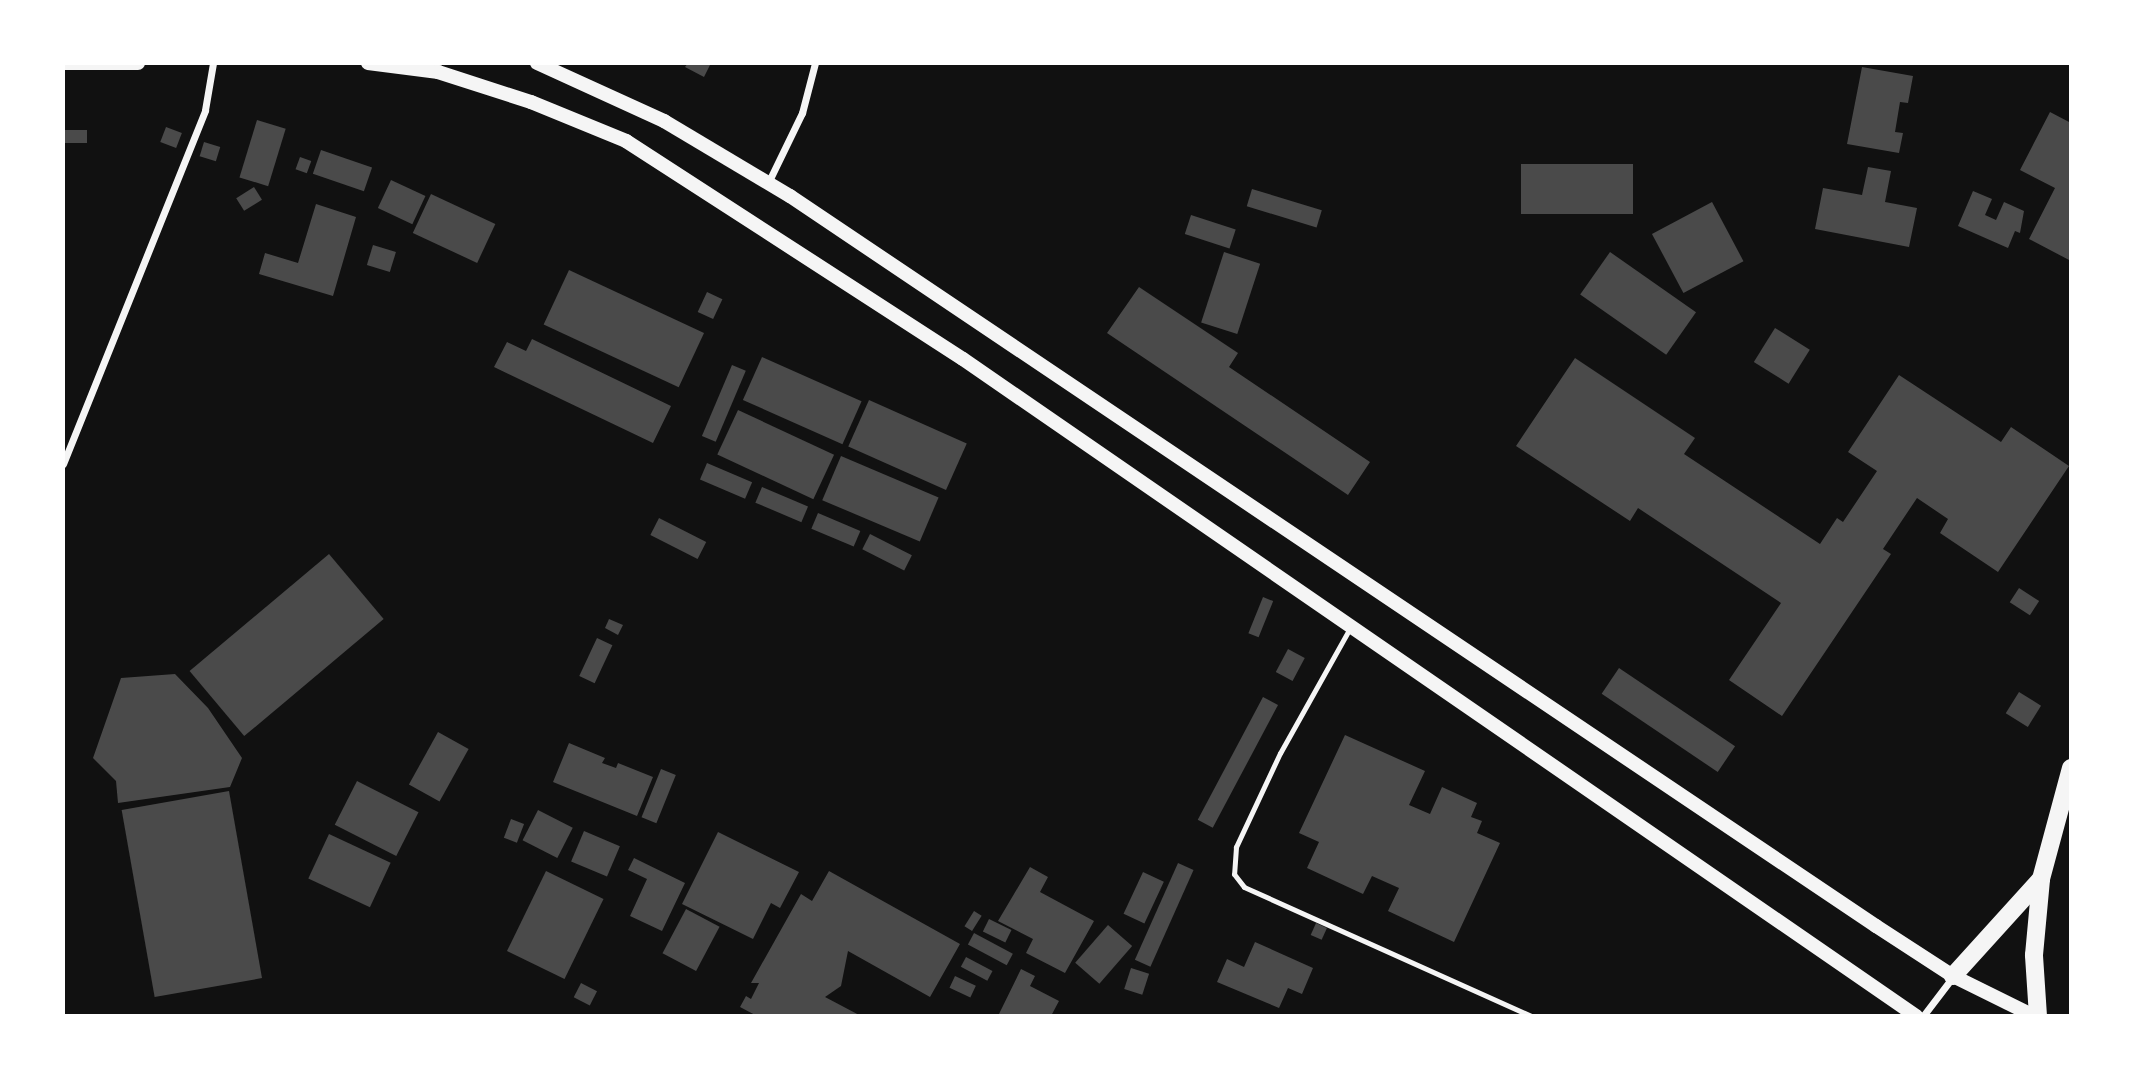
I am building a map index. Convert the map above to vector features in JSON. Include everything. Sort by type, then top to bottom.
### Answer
[{"type":"main road","points":[[63,63],[138,63]]},
{"type":"main road","points":[[368,63],[438,72],[531,102],[626,141],[963,359],[1916,1016]]},
{"type":"main road","points":[[537,63],[664,121],[768,183],[1953,976],[2036,1016],[2034,955],[2041,879],[2071,768]]},
{"type":"main road","points":[[1953,976],[2041,879]]},
{"type":"street","points":[[63,464],[205,110],[213,63]]},
{"type":"street","points":[[768,183],[802,113],[815,63]]},
{"type":"street","points":[[1923,1016],[1953,976]]},
{"type":"lane","points":[[1352,625],[1274,765],[1236,847],[1234,873],[1244,887],[1531,1016]]},
{"type":"building","points":[[688,63],[711,63],[704,77],[685,67]]},
{"type":"building","points":[[1862,67],[1913,76],[1908,103],[1900,102],[1895,132],[1903,133],[1899,153],[1847,144]]},
{"type":"building","points":[[2050,112],[2071,123],[2071,261],[2029,239],[2055,188],[2020,170]]},
{"type":"building","points":[[257,120],[286,129],[268,186],[239,177]]},
{"type":"building","points":[[166,127],[182,133],[176,148],[160,142]]},
{"type":"building","points":[[64,130],[87,130],[87,143],[64,143]]},
{"type":"building","points":[[204,142],[220,147],[216,161],[200,156]]},
{"type":"building","points":[[321,150],[372,168],[364,191],[313,174]]},
{"type":"building","points":[[300,157],[311,161],[307,173],[296,169]]},
{"type":"building","points":[[1521,164],[1633,164],[1633,214],[1521,214]]},
{"type":"building","points":[[1868,167],[1891,171],[1885,202],[1917,208],[1909,247],[1815,229],[1823,188],[1862,195]]},
{"type":"building","points":[[391,180],[425,196],[412,224],[378,208]]},
{"type":"building","points":[[254,187],[262,200],[244,211],[236,198]]},
{"type":"building","points":[[1252,189],[1322,210],[1317,228],[1247,206]]},
{"type":"building","points":[[1973,191],[1992,199],[1985,215],[1996,220],[2004,202],[2024,211],[2020,233],[2015,231],[2008,248],[1958,226]]},
{"type":"building","points":[[431,194],[495,224],[477,263],[413,233]]},
{"type":"building","points":[[1712,202],[1743,261],[1683,293],[1652,234]]},
{"type":"building","points":[[316,204],[356,217],[333,296],[259,274],[265,253],[298,263]]},
{"type":"building","points":[[1191,215],[1236,230],[1230,249],[1185,234]]},
{"type":"building","points":[[373,245],[396,252],[390,272],[367,265]]},
{"type":"building","points":[[1224,252],[1260,264],[1237,334],[1201,322]]},
{"type":"building","points":[[1610,252],[1696,312],[1666,355],[1580,295]]},
{"type":"building","points":[[569,270],[704,333],[679,387],[544,324]]},
{"type":"building","points":[[1139,287],[1238,353],[1229,367],[1370,462],[1348,495],[1107,333]]},
{"type":"building","points":[[707,292],[722,299],[713,319],[698,312]]},
{"type":"building","points":[[1775,328],[1810,350],[1789,384],[1754,362]]},
{"type":"building","points":[[532,339],[671,406],[653,443],[494,367],[507,342],[526,351]]},
{"type":"building","points":[[762,357],[862,401],[842,444],[743,400]]},
{"type":"building","points":[[1575,358],[1695,438],[1684,454],[1820,544],[1837,518],[1843,522],[1877,471],[1848,452],[1899,375],[2001,442],[2011,427],[2069,466],[1998,572],[1940,533],[1948,519],[1917,498],[1883,549],[1891,554],[1782,716],[1729,680],[1781,603],[1638,508],[1630,521],[1516,446]]},
{"type":"building","points":[[732,365],[746,371],[716,442],[702,436]]},
{"type":"building","points":[[869,400],[967,444],[946,490],[848,447]]},
{"type":"building","points":[[738,410],[834,455],[813,499],[717,454]]},
{"type":"building","points":[[841,456],[939,497],[920,542],[822,500]]},
{"type":"building","points":[[707,463],[752,482],[745,499],[700,480]]},
{"type":"building","points":[[762,487],[808,507],[801,522],[755,503]]},
{"type":"building","points":[[818,513],[860,531],[854,547],[811,529]]},
{"type":"building","points":[[659,518],[706,542],[698,559],[650,535]]},
{"type":"building","points":[[870,534],[912,555],[904,570],[862,549]]},
{"type":"building","points":[[329,554],[384,619],[244,736],[190,671]]},
{"type":"building","points":[[2019,588],[2039,601],[2030,615],[2010,602]]},
{"type":"building","points":[[1263,597],[1273,601],[1259,637],[1248,633]]},
{"type":"building","points":[[609,619],[623,625],[618,635],[605,628]]},
{"type":"building","points":[[597,638],[612,645],[595,683],[579,676]]},
{"type":"building","points":[[1288,649],[1305,658],[1293,681],[1276,672]]},
{"type":"building","points":[[1619,668],[1735,746],[1718,772],[1602,694]]},
{"type":"building","points":[[175,674],[208,708],[242,758],[230,787],[118,803],[116,781],[93,758],[121,678]]},
{"type":"building","points":[[2019,692],[2041,706],[2028,727],[2006,713]]},
{"type":"building","points":[[1263,697],[1278,705],[1213,828],[1198,820]]},
{"type":"building","points":[[438,732],[469,749],[440,801],[409,784]]},
{"type":"building","points":[[1345,735],[1425,771],[1409,805],[1430,814],[1442,787],[1477,803],[1471,817],[1482,821],[1477,833],[1500,843],[1454,942],[1388,911],[1399,888],[1372,876],[1363,894],[1307,868],[1319,842],[1299,833]]},
{"type":"building","points":[[569,743],[605,758],[602,763],[616,768],[618,763],[653,777],[637,816],[553,782]]},
{"type":"building","points":[[661,769],[676,775],[656,823],[642,817]]},
{"type":"building","points":[[357,781],[418,812],[396,856],[335,825]]},
{"type":"building","points":[[229,791],[262,978],[155,997],[122,810]]},
{"type":"building","points":[[538,810],[573,828],[557,858],[523,840]]},
{"type":"building","points":[[511,819],[524,824],[517,843],[504,838]]},
{"type":"building","points":[[584,831],[620,846],[607,877],[571,861]]},
{"type":"building","points":[[718,832],[799,872],[780,908],[771,903],[753,939],[682,904]]},
{"type":"building","points":[[329,834],[391,863],[370,907],[308,878]]},
{"type":"building","points":[[634,858],[685,883],[662,931],[630,916],[647,879],[628,870]]},
{"type":"building","points":[[1178,863],[1194,870],[1150,967],[1135,960]]},
{"type":"building","points":[[1030,867],[1048,877],[1040,892],[1094,921],[1065,973],[1026,953],[1033,939],[998,921]]},
{"type":"building","points":[[546,871],[604,899],[565,979],[507,951]]},
{"type":"building","points":[[829,871],[960,944],[930,997],[848,951],[841,986],[825,997],[861,1016],[757,1016],[740,1007],[746,996],[751,999],[759,983],[751,983],[801,894],[812,901]]},
{"type":"building","points":[[1143,872],[1164,882],[1144,923],[1124,914]]},
{"type":"building","points":[[686,909],[720,927],[696,971],[663,953]]},
{"type":"building","points":[[974,911],[982,916],[972,931],[964,926]]},
{"type":"building","points":[[989,919],[1011,930],[1005,943],[983,932]]},
{"type":"building","points":[[1316,923],[1327,928],[1322,940],[1311,935]]},
{"type":"building","points":[[1108,925],[1132,946],[1099,984],[1075,963]]},
{"type":"building","points":[[974,933],[1013,954],[1007,965],[968,944]]},
{"type":"building","points":[[1255,942],[1313,968],[1302,994],[1288,988],[1279,1008],[1217,982],[1227,959],[1244,967]]},
{"type":"building","points":[[966,957],[992,971],[987,981],[961,967]]},
{"type":"building","points":[[1131,968],[1149,974],[1142,995],[1124,989]]},
{"type":"building","points":[[1021,969],[1035,976],[1030,986],[1059,1001],[1051,1016],[998,1016]]},
{"type":"building","points":[[955,976],[976,986],[970,998],[950,988]]},
{"type":"building","points":[[581,983],[597,991],[590,1005],[574,997]]}]
